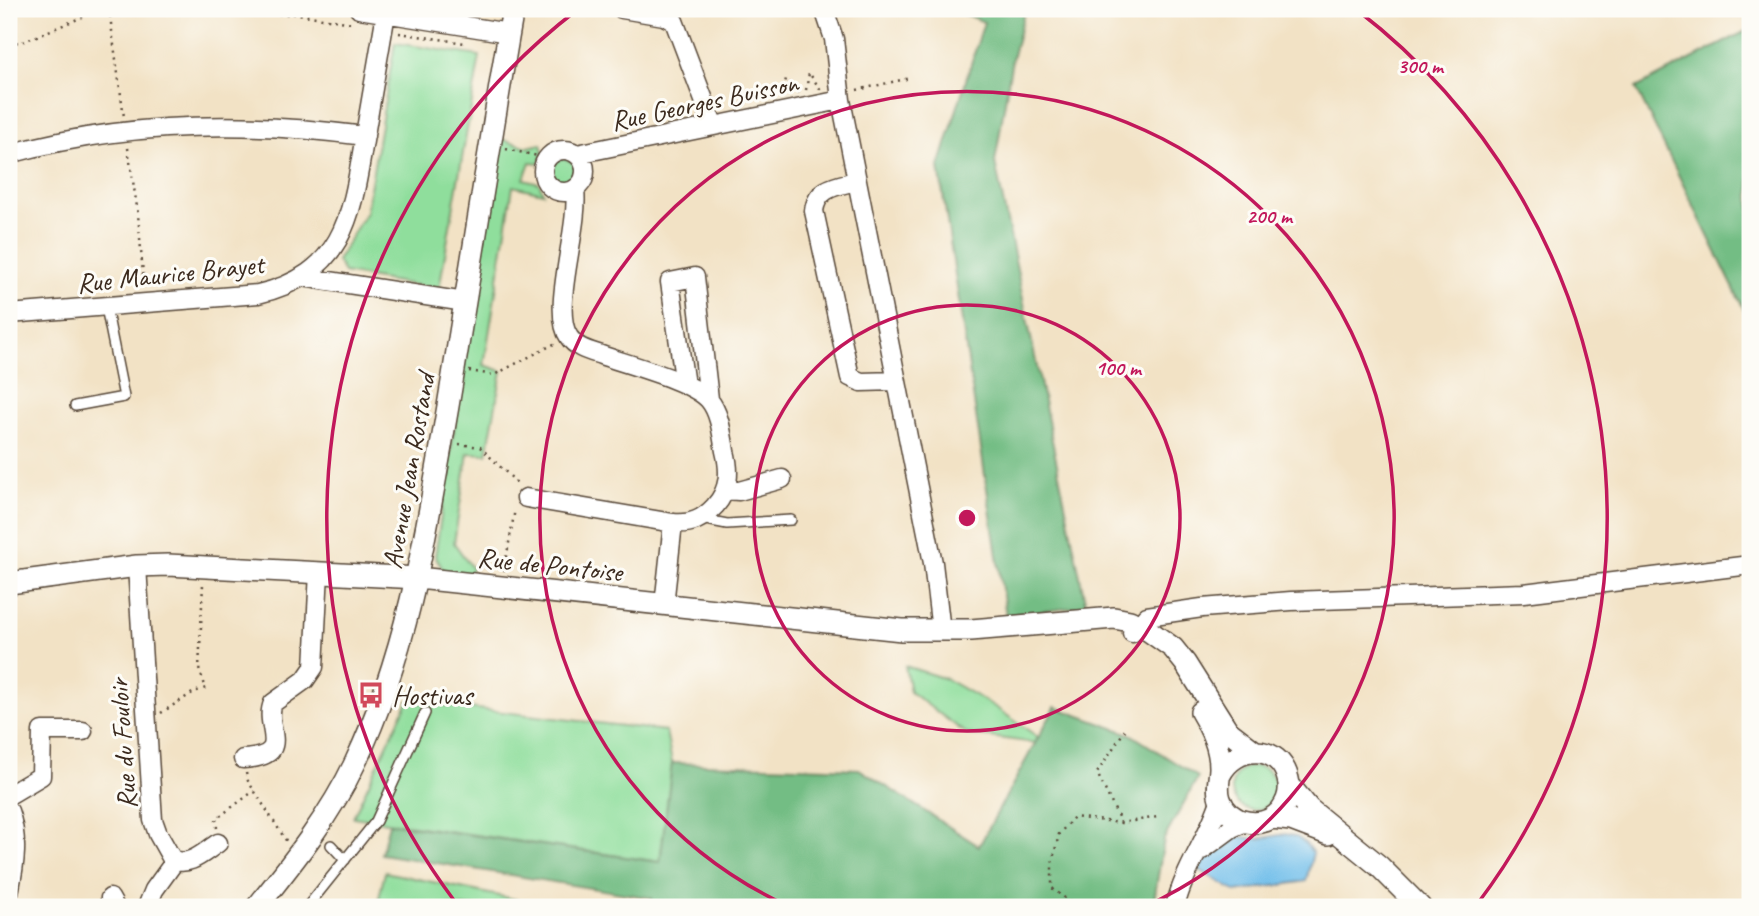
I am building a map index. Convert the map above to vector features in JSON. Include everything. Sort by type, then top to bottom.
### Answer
[{"type":"street","points":[[359,9],[385,17],[419,13],[509,33]]},
{"type":"street","name":"Avenue Jean Rostand","points":[[257,907],[323,820],[358,758],[398,652],[418,578],[513,9]]},
{"type":"street","points":[[622,9],[664,16],[674,21],[713,124]]},
{"type":"street","points":[[824,9],[834,39],[836,99],[856,181],[897,381],[933,563],[942,631]]},
{"type":"street","name":"Rue Maurice Brayet","points":[[9,314],[258,294],[303,277],[328,253],[349,219],[385,17]]},
{"type":"street","name":"Rue Georges Buisson","points":[[547,158],[561,150],[577,154],[836,99]]},
{"type":"street","points":[[9,154],[126,130],[189,125],[296,128],[365,136]]},
{"type":"street","name":"Rue Georges Buisson","points":[[568,337],[563,324],[562,305],[575,221],[575,190],[586,172],[577,154]]},
{"type":"street","points":[[547,158],[543,169],[547,184],[560,192],[575,190]]},
{"type":"street","points":[[856,181],[822,192],[816,200],[814,211],[850,377],[861,382],[897,381]]},
{"type":"street","points":[[303,277],[465,302]]},
{"type":"street","points":[[526,498],[673,523],[701,519],[719,502],[725,490],[729,469],[718,420],[709,399],[695,277],[670,282],[685,385]]},
{"type":"street","points":[[568,337],[586,350],[685,385],[709,399]]},
{"type":"street","points":[[725,490],[739,491],[782,479]]},
{"type":"street","points":[[664,605],[673,523]]},
{"type":"street","points":[[1135,629],[1153,614],[1202,608],[1310,600],[1524,593],[1750,565]]},
{"type":"street","name":"Rue de Pontoise","points":[[9,583],[138,566],[204,566],[418,578],[869,627],[942,631],[1114,618],[1135,629]]},
{"type":"street","name":"Rue du Fouloir","points":[[138,566],[153,820],[172,859]]},
{"type":"street","points":[[251,758],[271,748],[275,736],[270,717],[273,703],[305,680],[314,667],[319,572]]},
{"type":"street","points":[[1135,629],[1165,641],[1179,656],[1223,724],[1238,741],[1278,761],[1285,770],[1289,785],[1309,809],[1379,866],[1420,907]]},
{"type":"street","points":[[1135,629],[1175,670],[1212,734],[1220,758],[1220,801],[1230,815],[1246,822],[1262,822],[1272,818],[1284,806],[1289,785]]},
{"type":"street","points":[[9,795],[41,776],[42,731],[83,731]]},
{"type":"street","points":[[1220,775],[1233,758],[1254,751]]},
{"type":"street","points":[[1175,907],[1181,886],[1220,801]]},
{"type":"street","points":[[9,811],[15,830],[16,851],[9,893]]},
{"type":"street","points":[[1272,818],[1299,822],[1349,843]]},
{"type":"street","points":[[1197,855],[1223,834],[1246,822]]},
{"type":"street","points":[[147,907],[154,890],[170,870],[172,859],[180,863],[190,861],[218,843]]},
{"type":"lane","points":[[75,406],[124,397],[106,307]]},
{"type":"lane","points":[[701,519],[727,524],[791,520]]},
{"type":"lane","points":[[307,907],[376,821],[425,713]]},
{"type":"lane","points":[[331,845],[345,860]]},
{"type":"path","points":[[9,43],[22,42],[102,9]]},
{"type":"path","points":[[109,9],[138,214],[146,304]]},
{"type":"path","points":[[167,9],[213,14],[385,17],[438,41],[477,44]]},
{"type":"path","points":[[778,112],[786,79],[805,99],[809,73],[823,93],[836,99],[910,78]]},
{"type":"path","points":[[491,145],[547,158]]},
{"type":"path","points":[[454,368],[494,375],[568,337]]},
{"type":"path","points":[[442,441],[480,447],[518,483],[526,498],[514,510],[501,587]]},
{"type":"path","points":[[9,543],[13,555],[9,555]]},
{"type":"path","points":[[147,722],[194,692],[206,688],[199,669],[204,566]]},
{"type":"path","points":[[1121,823],[1097,773],[1125,730]]},
{"type":"path","points":[[251,758],[248,781],[297,856]]},
{"type":"path","points":[[218,843],[216,819],[254,791]]},
{"type":"path","points":[[1097,907],[1088,902],[1071,903],[1052,888],[1052,863],[1059,834],[1074,817],[1121,823],[1158,817]]},
{"type":"green space","points":[[953,9],[1025,9],[1012,59],[995,162],[1086,606],[1006,616],[939,167],[984,22]]},
{"type":"green space","points":[[1750,29],[1750,322],[1636,88]]},
{"type":"green space","points":[[395,43],[480,56],[439,289],[344,273],[337,261],[366,212]]},
{"type":"green space","points":[[498,138],[528,147],[541,144],[543,152],[539,163],[530,162],[524,179],[539,183],[543,193],[513,186],[484,365],[502,371],[487,454],[468,453],[454,543],[472,568],[470,575],[445,573],[435,556]]},
{"type":"green space","points":[[563,159],[573,163],[577,173],[573,183],[563,187],[553,183],[549,173],[553,163]]},
{"type":"green space","points":[[905,666],[946,679],[992,705],[1038,737],[1035,743],[967,734],[910,692]]},
{"type":"green space","points":[[408,701],[666,731],[672,763],[660,862],[353,817]]},
{"type":"green space","points":[[1055,707],[1130,734],[1198,777],[1164,839],[1153,907],[651,907],[652,898],[381,854],[389,823],[660,862],[672,763],[859,769],[979,846]]},
{"type":"green space","points":[[1254,766],[1269,773],[1276,788],[1269,803],[1254,810],[1239,803],[1232,788],[1239,773]]},
{"type":"green space","points":[[385,872],[551,907],[377,907]]},
{"type":"water","points":[[1285,834],[1301,840],[1313,853],[1306,881],[1236,892],[1198,869],[1210,852],[1234,836],[1258,839]]},
{"type":"place","name":"Hostivas","points":[[371,695]]}]
